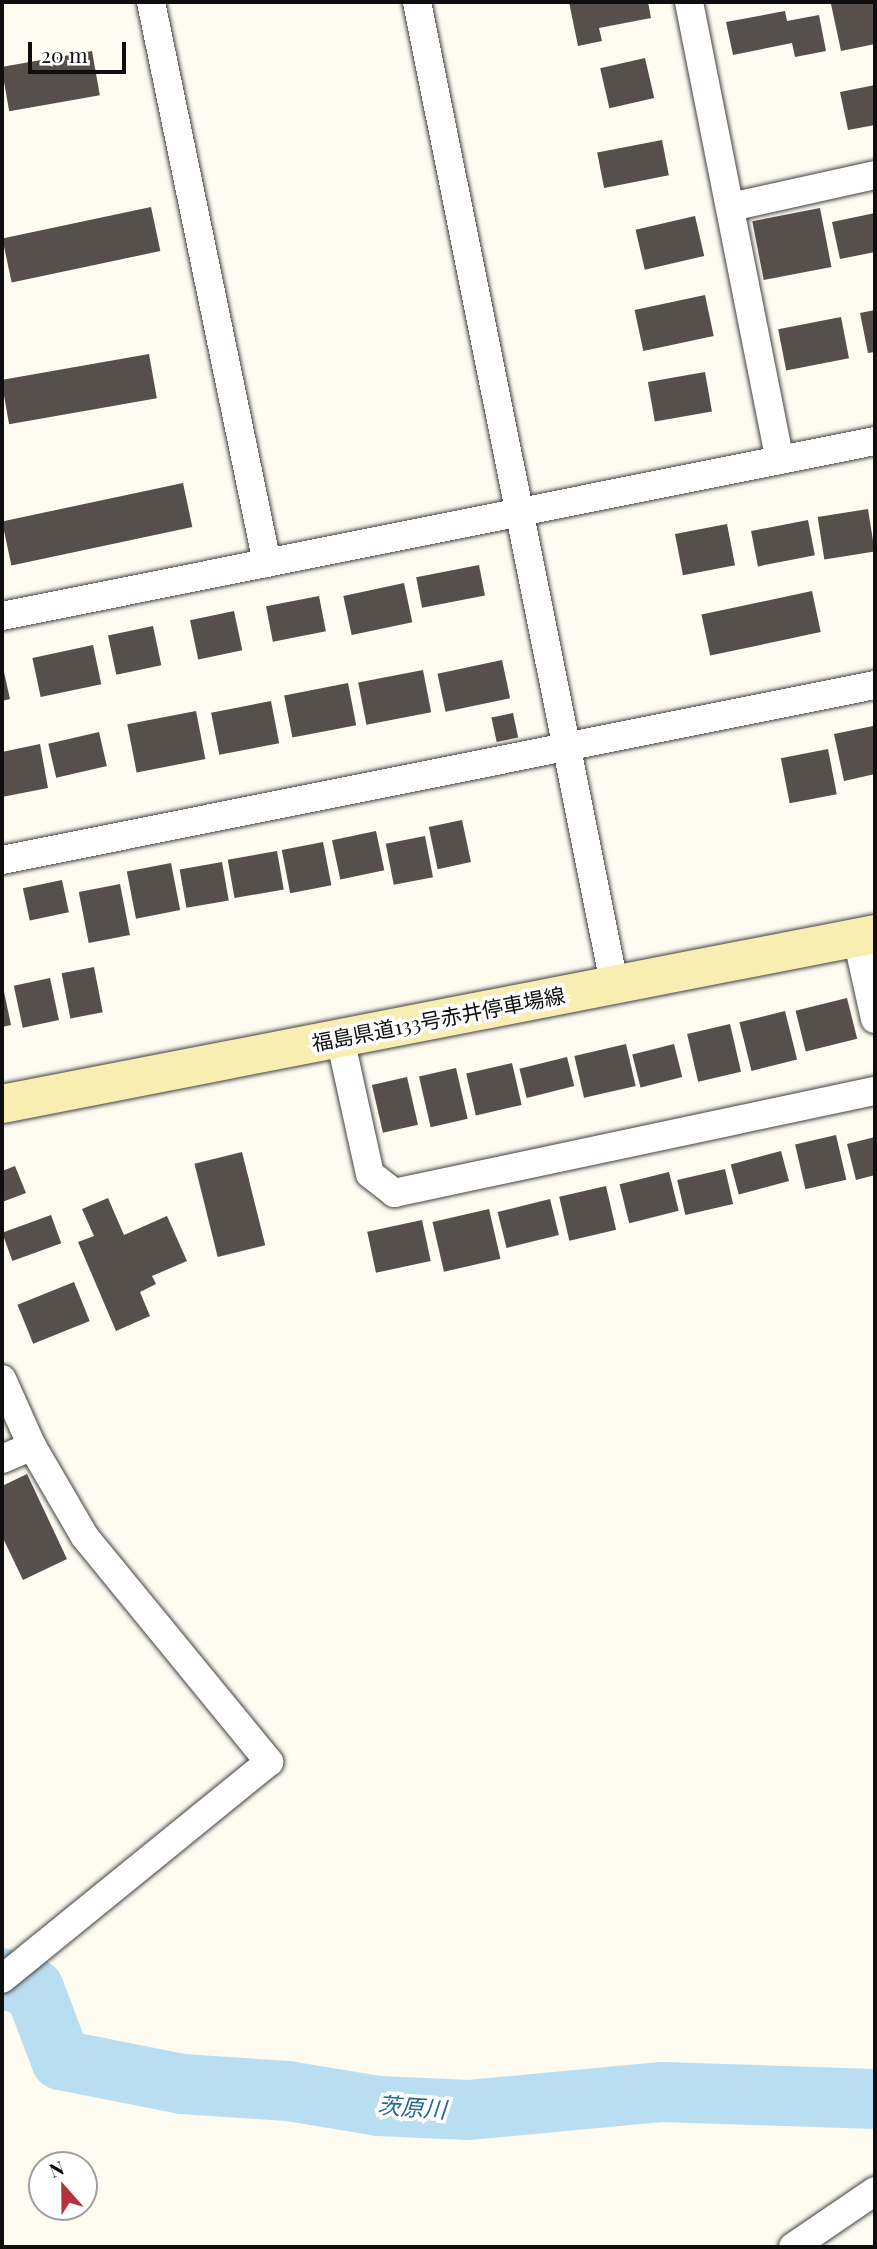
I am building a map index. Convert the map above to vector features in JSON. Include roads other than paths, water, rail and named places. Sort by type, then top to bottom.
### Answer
[{"type":"main road","name":"福島県道133号赤井停車場線","points":[[2,1104],[866,936]]},
{"type":"street","points":[[151,2],[267,563]]},
{"type":"street","points":[[417,2],[614,984]]},
{"type":"street","points":[[689,2],[780,460]]},
{"type":"street","points":[[731,207],[875,175]]},
{"type":"street","points":[[2,616],[875,441]]},
{"type":"street","points":[[2,860],[875,685]]},
{"type":"street","points":[[866,936],[875,1019]]},
{"type":"street","points":[[340,1038],[370,1174],[394,1193],[875,1091]]},
{"type":"street","points":[[2,1379],[32,1446],[85,1537],[269,1762],[2,1979]]},
{"type":"street","points":[[2,1459],[32,1446]]},
{"type":"street","points":[[793,2247],[875,2191]]},
{"type":"waterway","name":"茨原川","points":[[2,1978],[34,1989],[61,2060],[182,2084],[288,2091],[379,2106],[468,2110],[662,2092],[875,2099]]}]
